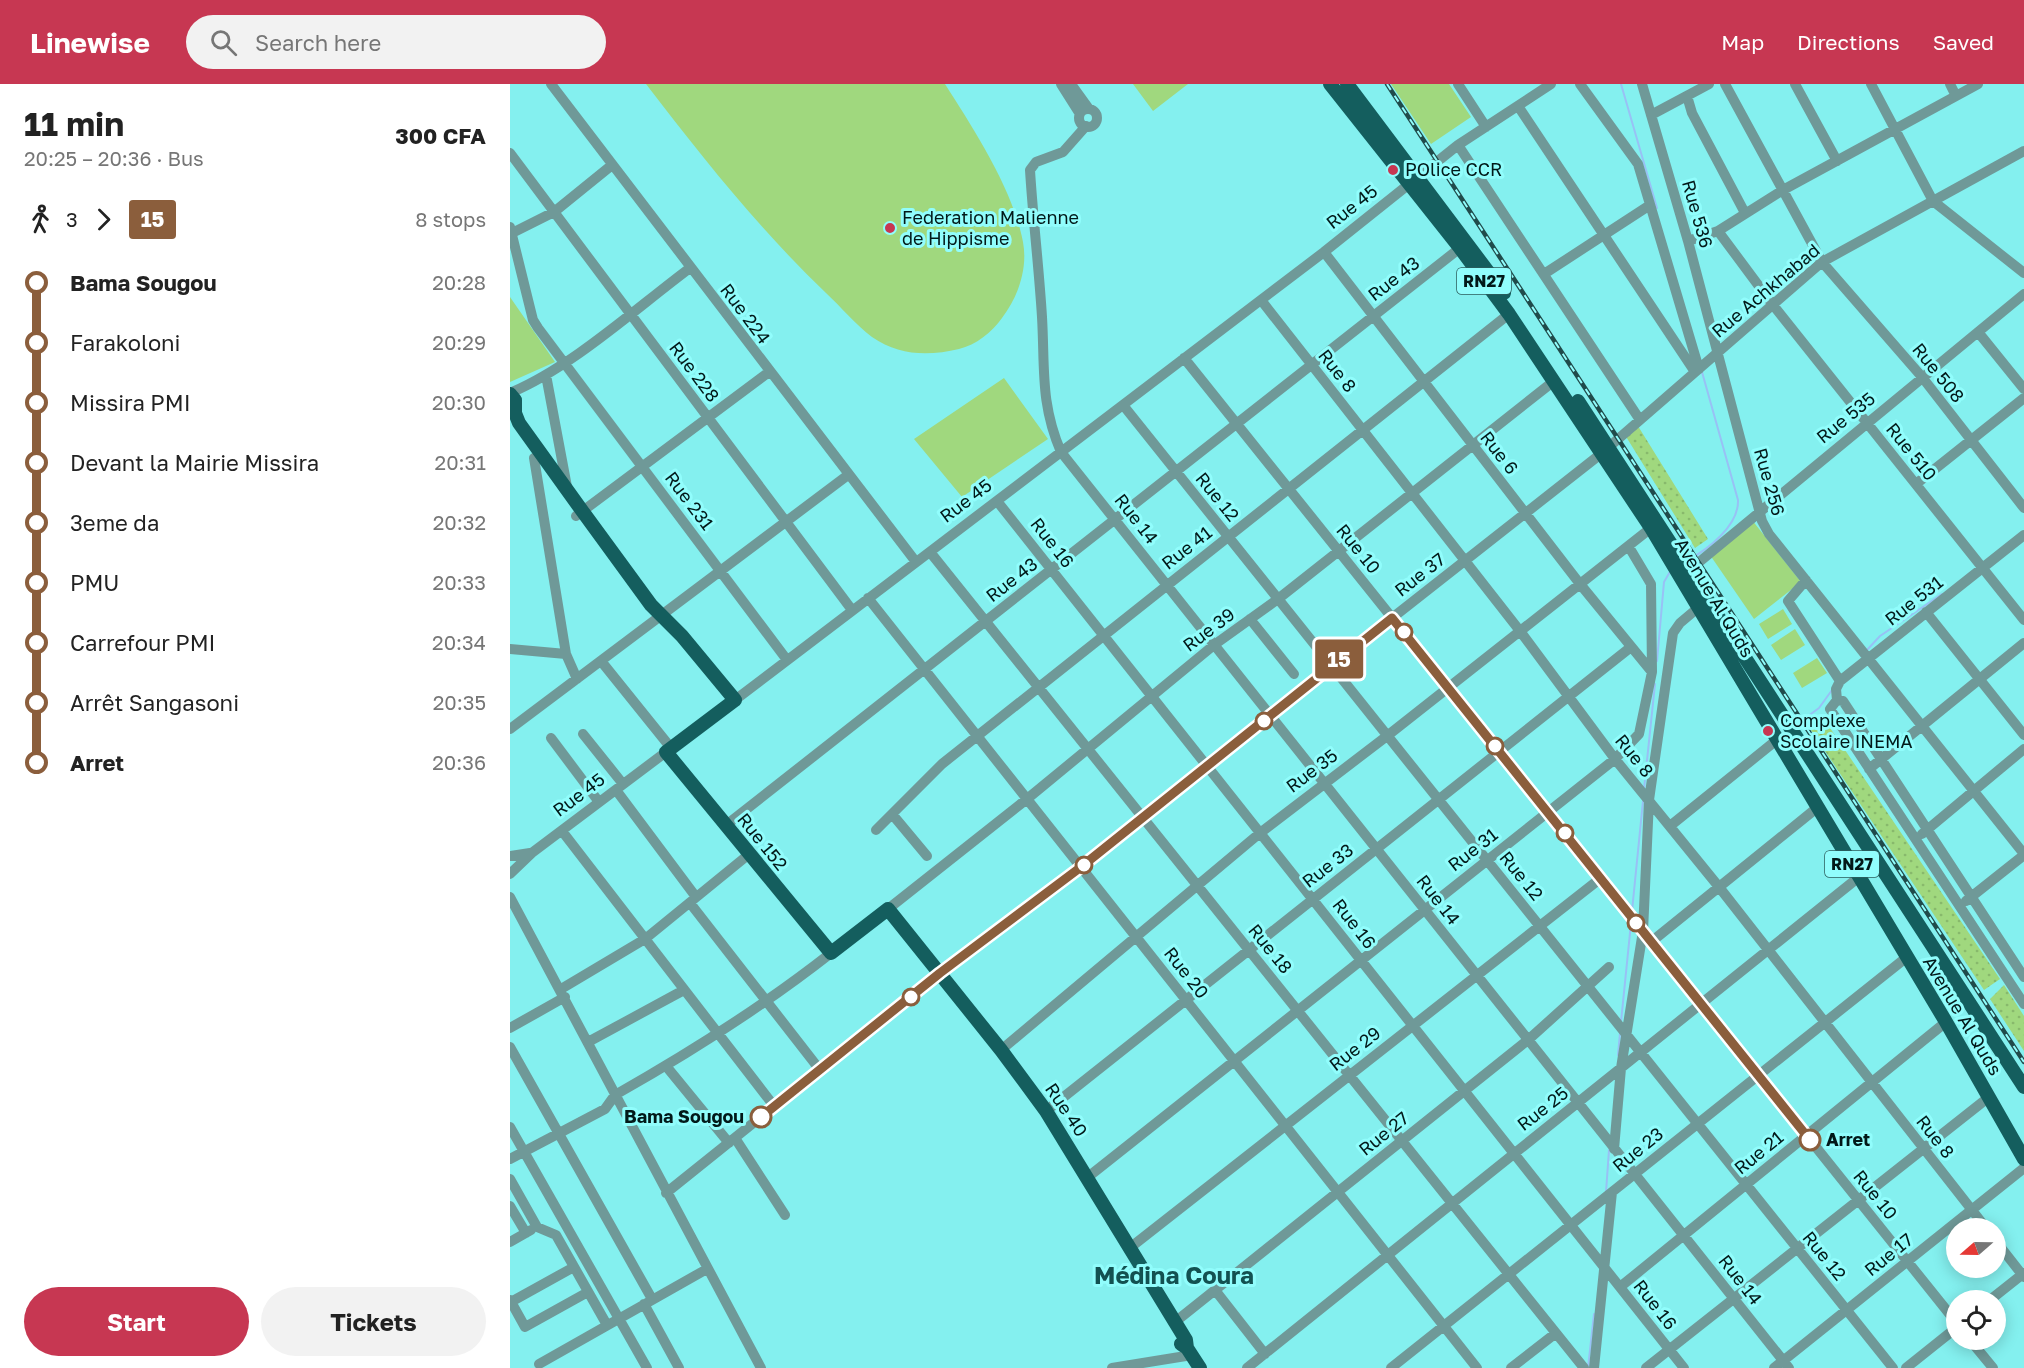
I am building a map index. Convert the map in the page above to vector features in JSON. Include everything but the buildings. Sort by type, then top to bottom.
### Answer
[{"type":"main road","name":"Avenue Al Quds","points":[[1330,84],[1414,181],[1517,311],[2024,1087]]},
{"type":"main road","name":"Avenue Al Quds","points":[[1347,84],[1554,381],[1606,450],[1651,528],[1681,564],[1700,607],[2024,1159]]},
{"type":"main road","points":[[512,405],[524,431],[567,490],[580,514]]},
{"type":"main road","points":[[510,427],[659,618],[731,702]]},
{"type":"main road","name":"Rue 45","points":[[668,750],[731,702]]},
{"type":"main road","name":"Rue 152","points":[[668,750],[748,855],[831,953]]},
{"type":"main road","points":[[831,953],[886,911]]},
{"type":"main road","name":"Rue 40","points":[[886,911],[1001,1050],[1046,1111],[1186,1340],[1186,1354]]},
{"type":"main road","name":"Rue 40","points":[[938,975],[1041,1116],[1186,1354],[1200,1368]]},
{"type":"street","name":"Rue 224","points":[[551,84],[916,562]]},
{"type":"street","points":[[1061,84],[1084,112],[1096,118],[1093,125],[1086,126],[1080,122],[1084,112],[1071,84]]},
{"type":"street","points":[[1458,84],[1486,127]]},
{"type":"street","points":[[1527,84],[1534,95]]},
{"type":"street","name":"Rue 45","points":[[731,702],[1324,252],[1458,145],[1551,84]]},
{"type":"street","points":[[1580,84],[1638,164],[1697,371]]},
{"type":"street","name":"Rue 536","points":[[1642,84],[1718,353]]},
{"type":"street","points":[[1651,115],[1709,84]]},
{"type":"street","name":"Rue 508","points":[[1725,84],[1822,262],[1922,377],[2024,508]]},
{"type":"street","points":[[1795,84],[1837,161]]},
{"type":"street","points":[[1871,84],[1933,201],[2024,273]]},
{"type":"street","points":[[1950,84],[1956,96]]},
{"type":"street","points":[[1688,241],[1718,231],[1783,190],[1978,84]]},
{"type":"street","points":[[1687,96],[1692,113],[1745,213]]},
{"type":"street","points":[[1518,106],[1697,371]]},
{"type":"street","name":"Rue 14","points":[[1086,126],[1075,142],[1063,152],[1035,162],[1030,170],[1042,316],[1045,399],[1049,423],[1061,452],[1684,1235],[1782,1366]]},
{"type":"street","points":[[1458,145],[1640,420]]},
{"type":"street","name":"Rue Achkhabad","points":[[1606,450],[1822,262],[2024,151]]},
{"type":"street","name":"Rue 228","points":[[510,153],[852,610]]},
{"type":"street","points":[[511,231],[554,212],[612,165]]},
{"type":"street","points":[[1544,274],[1650,205]]},
{"type":"street","name":"Rue 231","points":[[511,231],[533,320],[787,660]]},
{"type":"street","name":"Rue 510","points":[[1718,231],[1773,305],[2024,620]]},
{"type":"street","name":"Rue 43","points":[[725,826],[1460,248]]},
{"type":"street","name":"Rue 6","points":[[1324,252],[1580,584],[1652,672]]},
{"type":"street","points":[[512,405],[532,384],[690,268]]},
{"type":"street","name":"Rue 535","points":[[1681,564],[1698,563],[1759,510],[2024,294]]},
{"type":"street","name":"Rue 8","points":[[1261,300],[1520,631],[1614,759],[1719,887],[1978,1218]]},
{"type":"street","name":"Rue 41","points":[[876,830],[942,764],[977,735],[1509,314]]},
{"type":"street","points":[[1978,332],[2024,389]]},
{"type":"street","name":"Rue 256","points":[[1718,353],[1759,510],[1769,534],[1867,659]]},
{"type":"street","name":"Rue 10","points":[[1184,358],[1946,1310]]},
{"type":"street","points":[[580,514],[769,372]]},
{"type":"street","points":[[546,375],[567,490]]},
{"type":"street","name":"Rue 39","points":[[886,911],[1027,799],[1214,645],[1278,599],[1554,381]]},
{"type":"street","points":[[1916,484],[2024,398]]},
{"type":"street","name":"Rue 12","points":[[1123,405],[1893,1368]]},
{"type":"street","name":"Rue 37","points":[[666,1193],[938,975],[1081,867],[1331,666],[1606,450]]},
{"type":"street","points":[[534,458],[566,654],[577,679]]},
{"type":"street","points":[[510,729],[848,475]]},
{"type":"street","name":"Rue 16","points":[[997,501],[1684,1368]]},
{"type":"street","name":"Rue 35","points":[[1001,1050],[1260,832],[1388,736],[1651,528]]},
{"type":"street","name":"Rue 531","points":[[1840,681],[1926,612],[1979,564],[2024,535]]},
{"type":"street","name":"Rue 31","points":[[1088,1177],[1614,759],[1639,734],[1652,672],[1651,584],[1629,547]]},
{"type":"street","name":"Rue 18","points":[[930,552],[1584,1368]]},
{"type":"street","points":[[1806,580],[1788,601],[1840,681],[1836,689],[1837,700],[1830,709],[2024,1004]]},
{"type":"street","name":"Rue 20","points":[[868,598],[1478,1368]]},
{"type":"street","points":[[1614,1149],[1621,1068],[1643,931],[1649,800],[1673,633],[1680,623],[1700,607]]},
{"type":"street","points":[[1926,612],[2024,735]]},
{"type":"street","points":[[1250,619],[1294,674]]},
{"type":"street","points":[[1869,769],[2024,643]]},
{"type":"street","name":"Rue 33","points":[[1046,1111],[1631,647]]},
{"type":"street","points":[[510,649],[566,654]]},
{"type":"street","points":[[1867,659],[2024,855],[1959,907]]},
{"type":"street","points":[[601,661],[668,750]]},
{"type":"street","points":[[1837,700],[1843,701],[2024,977]]},
{"type":"street","points":[[583,735],[693,900],[820,1070]]},
{"type":"street","points":[[551,738],[599,802]]},
{"type":"street","points":[[1670,826],[1778,739]]},
{"type":"street","points":[[1915,840],[2024,749]]},
{"type":"street","name":"Rue 45","points":[[510,874],[533,852],[668,750]]},
{"type":"street","points":[[1651,942],[1818,807]]},
{"type":"street","points":[[892,813],[927,856]]},
{"type":"street","points":[[562,831],[774,1106]]},
{"type":"street","points":[[510,856],[533,852]]},
{"type":"street","points":[[510,1028],[645,939],[748,855]]},
{"type":"street","name":"Rue 25","points":[[1247,1368],[1859,877]]},
{"type":"street","name":"Rue 29","points":[[1131,1247],[1601,878]]},
{"type":"street","points":[[510,897],[563,993],[754,1363],[761,1368]]},
{"type":"street","points":[[510,1159],[605,1109],[615,1095],[719,1035],[769,1002],[831,953]]},
{"type":"street","points":[[2004,971],[2024,955]]},
{"type":"street","name":"Rue 23","points":[[1390,1368],[1907,957]]},
{"type":"street","name":"Rue 27","points":[[1175,1322],[1528,1040],[1609,967]]},
{"type":"street","points":[[588,1042],[684,990]]},
{"type":"street","name":"Rue 21","points":[[1620,1287],[1946,1023]]},
{"type":"street","points":[[510,1047],[648,1301],[679,1368]]},
{"type":"street","points":[[666,1066],[732,1140],[785,1215]]},
{"type":"street","points":[[1646,1368],[1989,1097]]},
{"type":"street","points":[[510,1127],[647,1368]]},
{"type":"street","name":"Rue 17","points":[[1782,1366],[1846,1310],[2024,1168]]},
{"type":"street","points":[[510,1179],[537,1227],[556,1235],[607,1325]]},
{"type":"street","points":[[1594,1368],[1602,1265],[1612,1192]]},
{"type":"street","points":[[510,1206],[525,1233]]},
{"type":"street","points":[[510,1242],[537,1227]]},
{"type":"street","points":[[2003,1290],[2023,1275],[2006,1254]]},
{"type":"street","points":[[574,1267],[511,1301],[525,1327],[588,1292]]},
{"type":"street","points":[[541,1365],[618,1318],[707,1269]]},
{"type":"street","points":[[1215,1290],[1265,1353]]},
{"type":"street","points":[[1510,1368],[1556,1333]]},
{"type":"street","points":[[1906,1368],[1946,1336]]},
{"type":"street","points":[[1978,1350],[1993,1368]]},
{"type":"street","points":[[1112,1368],[1186,1354]]},
{"type":"street","points":[[1162,1368],[1186,1354]]},
{"type":"green space","name":"Federation Malienne de Hippisme","points":[[646,84],[945,84],[991,160],[1011,201],[1018,222],[1024,252],[1023,272],[1008,310],[983,337],[965,347],[948,351],[914,353],[903,351],[872,337],[777,244]]},
{"type":"green space","points":[[1133,84],[1188,84],[1153,111]]},
{"type":"green space","points":[[1391,84],[1449,84],[1471,117],[1431,144]]},
{"type":"green space","points":[[510,297],[555,362],[510,382]]},
{"type":"green space","points":[[1004,378],[1048,439],[962,497],[914,439]]},
{"type":"green space","points":[[1638,426],[1708,539],[1695,548],[1625,435]]},
{"type":"green space","points":[[1752,520],[1801,582],[1754,619],[1710,555]]},
{"type":"green space","points":[[1783,609],[1792,624],[1768,639],[1759,624]]},
{"type":"green space","points":[[1795,629],[1805,645],[1781,660],[1771,645]]},
{"type":"green space","points":[[1817,658],[1827,673],[1802,688],[1793,673]]},
{"type":"green space","points":[[1824,719],[2000,979],[1984,990],[1809,727]]},
{"type":"green space","points":[[2004,985],[2024,1016],[2024,1051],[1990,999]]},
{"type":"waterway","points":[[1621,84],[1657,208]]},
{"type":"waterway","points":[[1687,561],[1713,543],[1728,528],[1737,510],[1738,500],[1702,372]]},
{"type":"waterway","points":[[1657,661],[1664,582],[1671,570]]},
{"type":"waterway","points":[[1866,651],[1880,636],[1942,594]]},
{"type":"waterway","points":[[1644,789],[1655,684]]},
{"type":"waterway","points":[[1804,719],[1819,708],[1832,690]]},
{"type":"waterway","points":[[1632,911],[1643,801]]},
{"type":"waterway","points":[[1621,1022],[1631,923]]},
{"type":"waterway","points":[[1618,1055],[1620,1033]]},
{"type":"waterway","points":[[1606,1192],[1609,1150]]},
{"type":"waterway","points":[[1588,1368],[1594,1314]]},
{"type":"railway","points":[[1387,84],[2024,1062]]},
{"type":"bus line","name":"15","points":[[761,1117],[940,973],[1081,867],[1392,618],[1810,1140]]},
{"type":"place","name":"POlice CCR","points":[[1393,170]]},
{"type":"place","name":"Federation Malienne de Hippisme","points":[[890,228]]},
{"type":"place","name":"Complexe Scolaire INEMA","points":[[1768,731]]},
{"type":"place","name":"Bama Sougou","points":[[761,1117]]},
{"type":"place","name":"Arret","points":[[1810,1140]]},
{"type":"district","name":"Médina Coura","points":[[1174,1276]]}]
